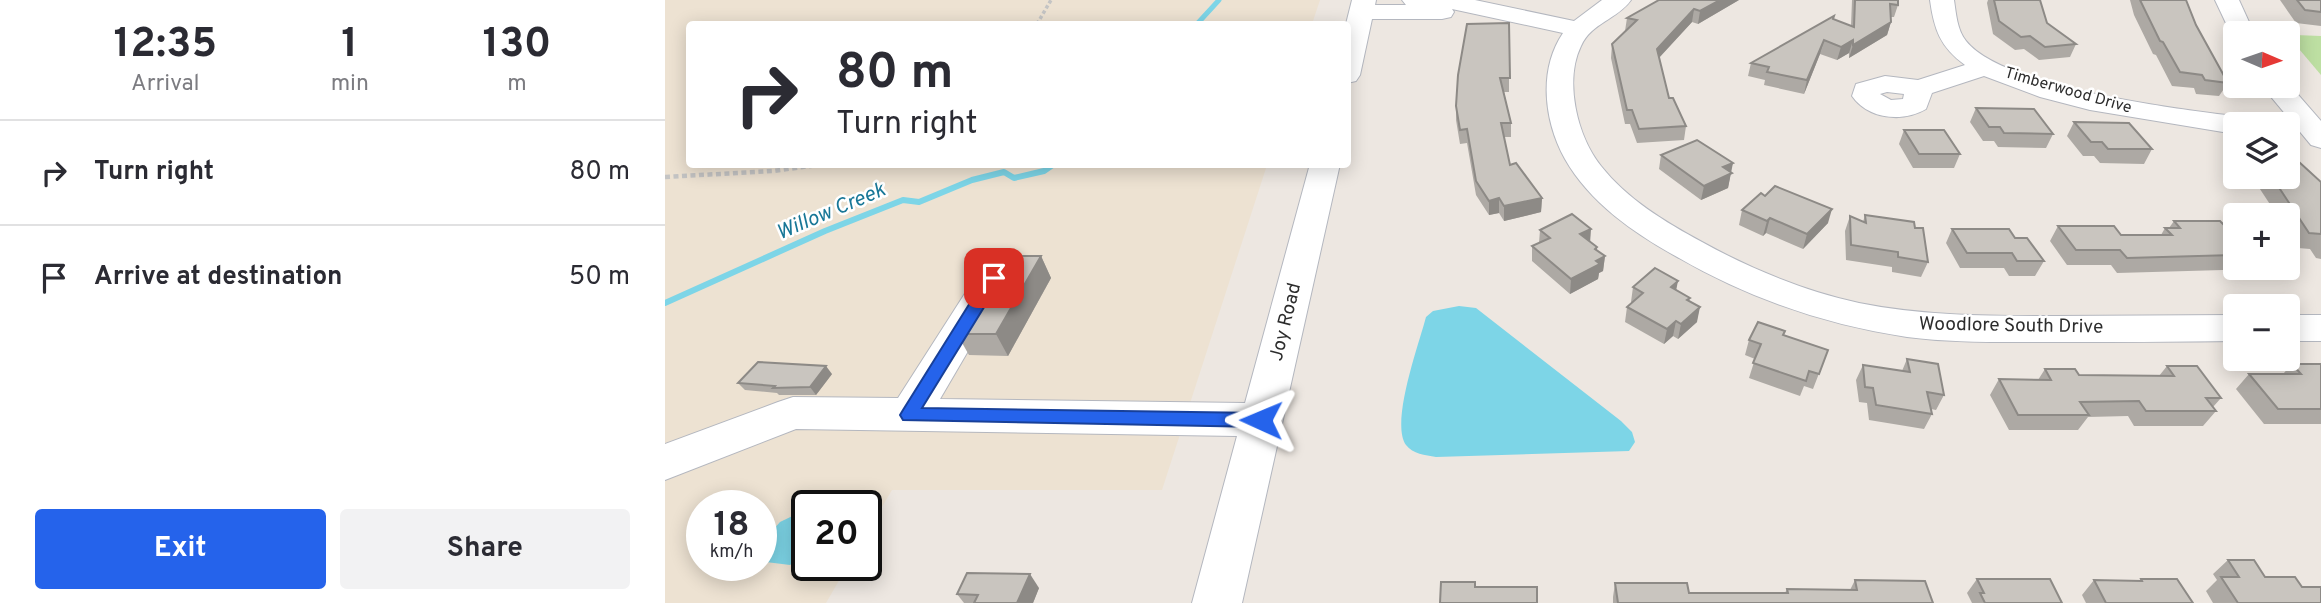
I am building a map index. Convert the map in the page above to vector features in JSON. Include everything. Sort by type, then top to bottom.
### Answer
[{"type":"street","points":[[1414,0],[1446,1],[1578,29],[1619,0]]},
{"type":"street","name":"Timberwood Drive","points":[[1942,0],[1946,25],[1953,42],[1970,58],[1986,67],[2034,85],[2098,102],[2171,117],[2223,124]]},
{"type":"street","points":[[2227,0],[2237,21]]},
{"type":"street","points":[[1351,58],[1363,6],[1444,12],[1471,8]]},
{"type":"street","name":"Woodlore South Drive","points":[[1578,29],[1564,50],[1560,76],[1565,130],[1584,166],[1600,185],[1642,220],[1740,275],[1824,306],[1889,321],[1915,324],[1955,328],[2223,328]]},
{"type":"street","points":[[1919,88],[1986,67]]},
{"type":"street","points":[[2286,98],[2319,136]]},
{"type":"street","points":[[2300,133],[2319,136]]},
{"type":"street","name":"Joy Road","points":[[1217,603],[1324,168]]},
{"type":"street","points":[[909,415],[994,278]]},
{"type":"street","points":[[2300,328],[2321,328]]},
{"type":"street","points":[[665,462],[793,413],[1261,420]]},
{"type":"path","points":[[1039,21],[1051,0]]},
{"type":"path","points":[[665,177],[795,168]]},
{"type":"shaded area","points":[[665,0],[1320,0],[1313,21],[686,21],[686,168],[1266,168],[1162,490],[892,490],[882,507],[882,490],[791,490],[791,581],[839,581],[826,603],[665,603]]},
{"type":"green space","points":[[2300,35],[2321,36],[2321,75],[2300,50]]},
{"type":"water","points":[[1459,306],[1476,308],[1621,421],[1632,432],[1635,442],[1629,451],[1436,457],[1419,454],[1409,448],[1402,434],[1403,402],[1426,317],[1433,311]]},
{"type":"water","points":[[791,517],[790,565],[777,563],[777,525]]},
{"type":"building","points":[[1659,0],[1720,0],[1700,11],[1694,9],[1657,49],[1669,98],[1673,98],[1686,126],[1639,129],[1632,110],[1627,110],[1612,44],[1637,20],[1627,18]]},
{"type":"building","points":[[1855,0],[1898,0],[1898,5],[1890,4],[1891,22],[1853,45],[1853,40],[1841,47],[1824,40],[1807,80],[1767,72],[1769,67],[1751,63],[1834,16],[1833,19],[1854,27]]},
{"type":"building","points":[[1994,0],[2040,0],[2047,23],[2076,44],[2045,47],[2030,36],[2021,37],[1999,21]]},
{"type":"building","points":[[2140,0],[2186,0],[2196,25],[2223,74],[2223,82],[2205,80],[2202,75],[2180,72],[2160,41]]},
{"type":"building","points":[[2297,0],[2321,0],[2321,12],[2305,10]]},
{"type":"building","points":[[1509,23],[1510,78],[1500,78],[1511,123],[1501,123],[1510,165],[1516,163],[1542,198],[1504,206],[1499,198],[1489,201],[1476,181],[1467,129],[1460,130],[1456,106],[1458,75],[1467,24]]},
{"type":"building","points":[[1976,108],[2034,109],[2053,134],[2004,133],[2000,127],[1989,127]]},
{"type":"building","points":[[2074,122],[2129,123],[2152,149],[2108,149],[2102,142],[2091,142]]},
{"type":"building","points":[[1904,130],[1944,130],[1960,154],[1919,154]]},
{"type":"building","points":[[1697,140],[1733,163],[1723,167],[1732,173],[1704,186],[1661,155]]},
{"type":"building","points":[[2300,163],[2321,182],[2321,234],[2309,233],[2300,219],[2300,203],[2289,203],[2280,189],[2300,189]]},
{"type":"building","points":[[1775,186],[1832,209],[1807,234],[1770,218],[1767,221],[1742,210],[1761,193],[1765,196]]},
{"type":"building","points":[[1572,214],[1591,229],[1580,234],[1605,256],[1596,261],[1600,264],[1571,279],[1532,246],[1550,238],[1540,230]]},
{"type":"building","points":[[1865,215],[1914,222],[1915,228],[1923,228],[1928,262],[1898,257],[1898,252],[1851,245],[1850,216],[1866,223]]},
{"type":"building","points":[[2174,221],[2220,221],[2223,224],[2223,255],[2127,258],[2120,250],[2076,250],[2058,226],[2114,226],[2121,235],[2172,235],[2165,228],[2180,228]]},
{"type":"building","points":[[1952,229],[2009,229],[2015,238],[2027,238],[2044,261],[2017,261],[2012,253],[1967,253]]},
{"type":"building","points":[[1004,256],[1041,256],[996,334],[957,334]]},
{"type":"building","points":[[1655,268],[1678,281],[1671,287],[1700,307],[1681,324],[1676,321],[1667,329],[1627,307],[1643,293],[1633,287]]},
{"type":"building","points":[[1758,322],[1785,331],[1783,335],[1828,350],[1819,374],[1809,371],[1806,381],[1753,363],[1761,344],[1749,340]]},
{"type":"building","points":[[1907,359],[1938,364],[1944,395],[1927,392],[1932,414],[1876,405],[1873,388],[1865,387],[1863,365],[1910,372]]},
{"type":"building","points":[[758,362],[826,366],[810,387],[773,388],[775,386],[738,383]]},
{"type":"building","points":[[2300,364],[2321,364],[2321,409],[2278,409],[2249,374],[2301,374],[2298,371]]},
{"type":"building","points":[[2167,366],[2197,366],[2221,398],[2206,398],[2216,411],[2146,411],[2139,401],[2080,402],[2089,415],[2018,415],[1999,379],[2051,380],[2045,369],[2075,369],[2079,375],[2174,376]]},
{"type":"building","points":[[2228,560],[2254,560],[2265,577],[2295,577],[2302,587],[2321,587],[2321,603],[2238,603],[2221,577],[2239,577]]},
{"type":"building","points":[[967,573],[1030,574],[1017,603],[974,603],[978,595],[957,594]]},
{"type":"building","points":[[1977,579],[2050,579],[2062,603],[1985,603],[1980,593],[1984,593]]},
{"type":"building","points":[[2141,579],[2177,579],[2193,603],[2106,603],[2094,580],[2142,581]]},
{"type":"building","points":[[1855,580],[1925,581],[1933,603],[1618,603],[1615,583],[1687,583],[1689,593],[1788,593],[1787,589],[1857,590]]},
{"type":"building","points":[[1441,582],[1475,582],[1475,587],[1537,587],[1537,603],[1440,603]]},
{"type":"waterway","name":"Willow Creek","points":[[1200,21],[1219,0]]},
{"type":"waterway","name":"Willow Creek","points":[[665,303],[825,231],[903,200],[919,202],[972,180],[1004,172],[1014,178],[1048,168]]},
{"type":"route","points":[[994,278],[909,415],[1261,420]]}]
